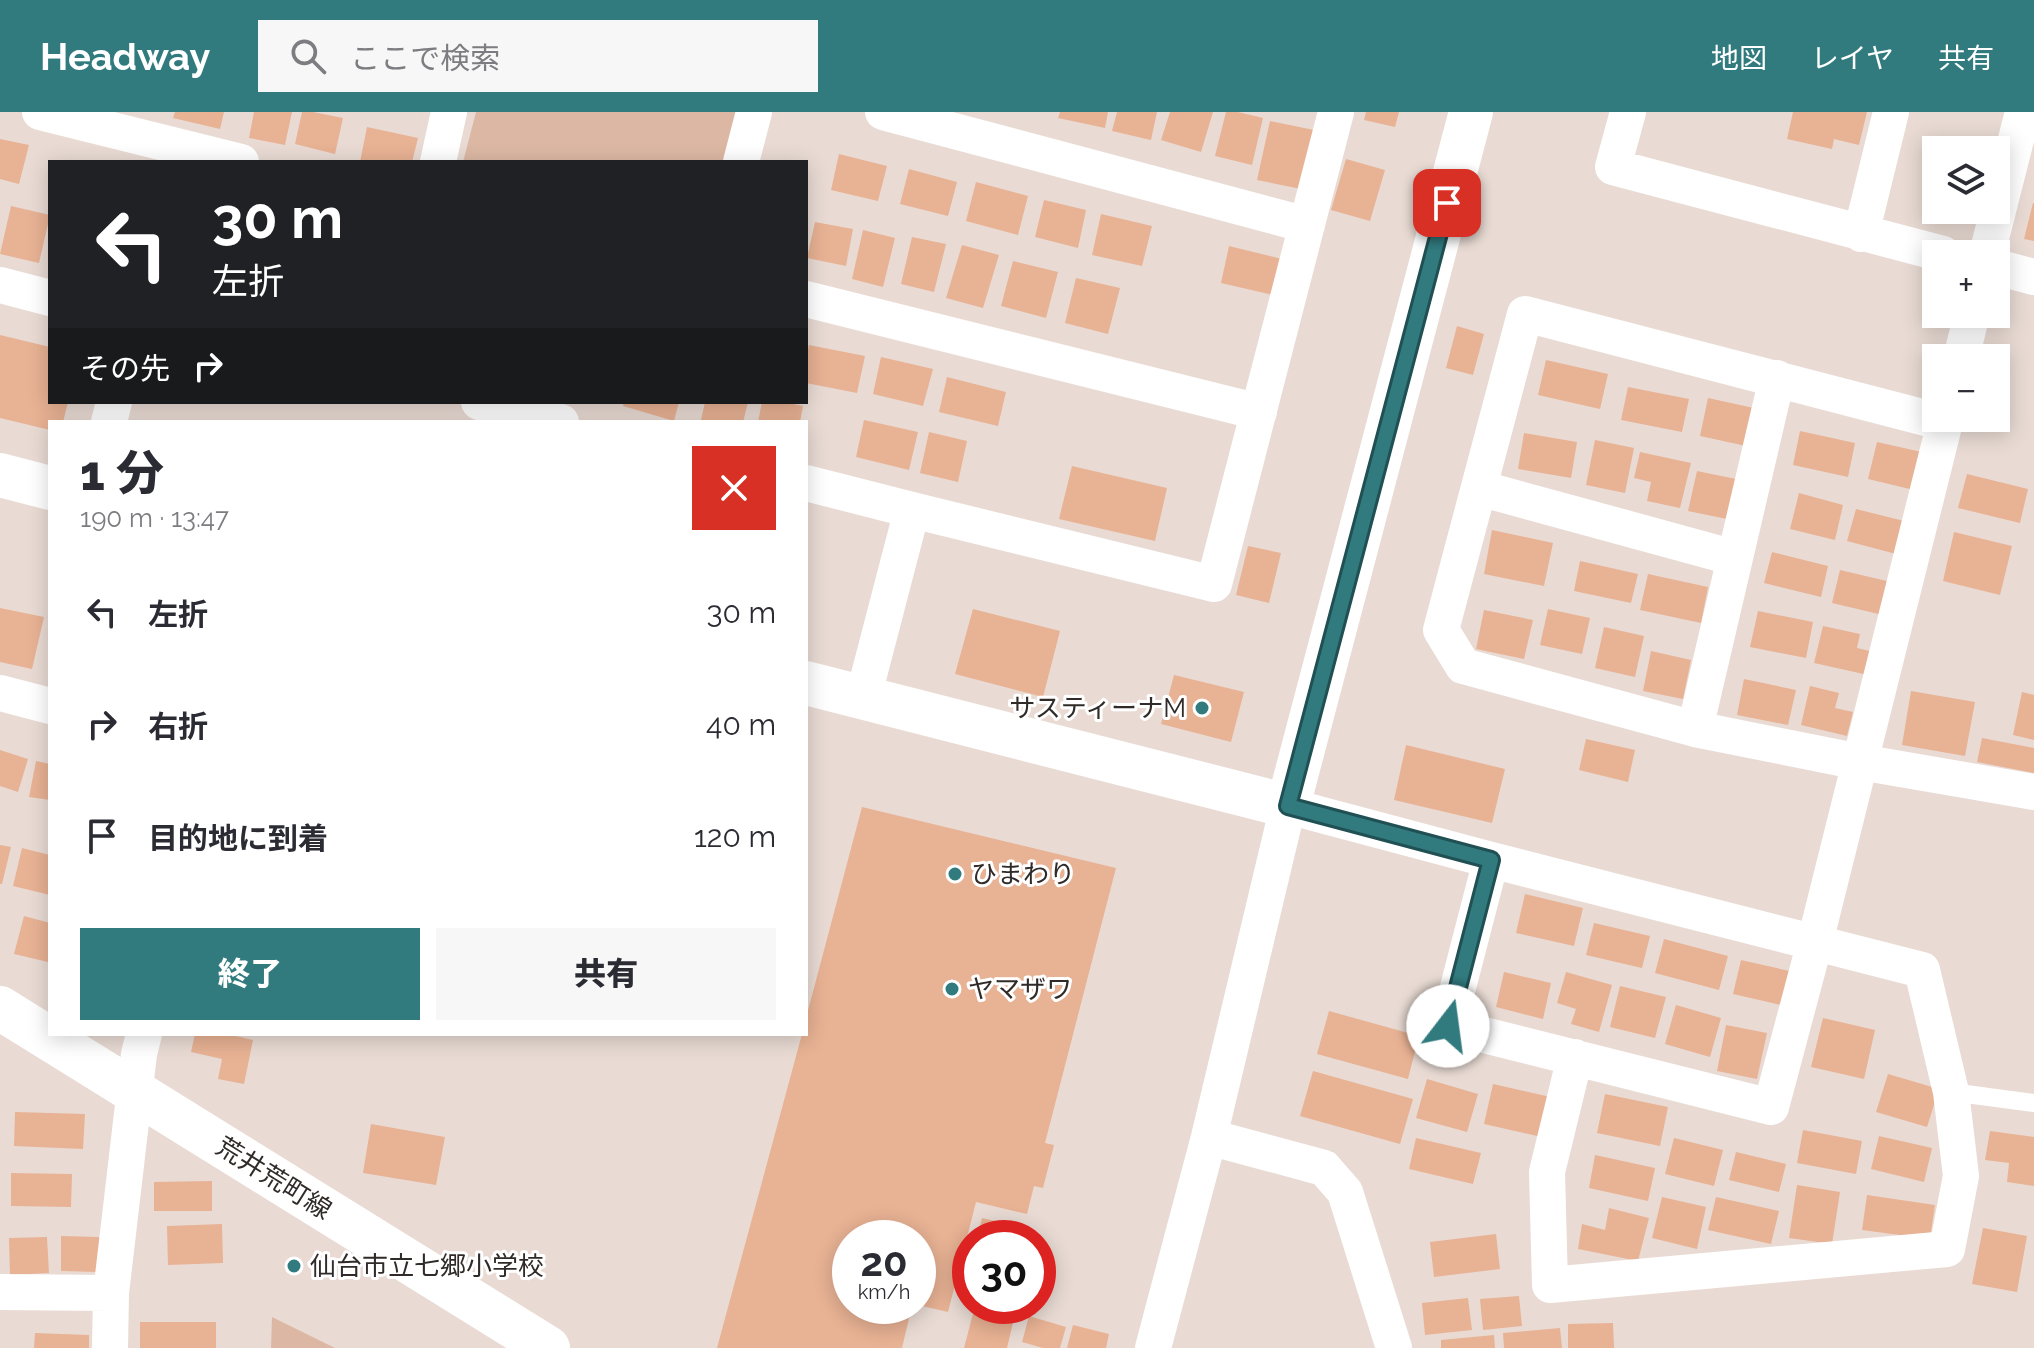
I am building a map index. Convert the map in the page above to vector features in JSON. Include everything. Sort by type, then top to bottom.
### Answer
[{"type":"street","points":[[40,112],[233,160]]},
{"type":"street","points":[[438,160],[449,112]]},
{"type":"street","points":[[742,160],[754,112]]},
{"type":"street","points":[[883,112],[1307,225]]},
{"type":"street","points":[[808,484],[1214,584],[1336,112]]},
{"type":"street","points":[[1153,1348],[1209,1137],[1288,806],[1471,112]]},
{"type":"street","points":[[1628,112],[1613,167],[1922,249]]},
{"type":"street","points":[[1861,234],[1891,112]]},
{"type":"street","points":[[1991,240],[2023,112]]},
{"type":"street","points":[[2010,271],[2034,277]]},
{"type":"street","points":[[0,285],[48,297]]},
{"type":"street","points":[[808,299],[1259,412]]},
{"type":"street","points":[[1922,414],[1525,314],[1441,630],[1463,666],[1695,729],[2034,792]]},
{"type":"street","points":[[1695,729],[1777,378]]},
{"type":"street","points":[[496,404],[522,407],[556,420]]},
{"type":"street","points":[[1491,860],[1448,1026],[1771,1107],[1943,432]]},
{"type":"street","points":[[0,475],[48,487]]},
{"type":"street","points":[[1479,488],[1735,558]]},
{"type":"street","points":[[863,698],[912,510]]},
{"type":"street","points":[[808,684],[1922,970],[1951,1092],[1961,1176],[1947,1249],[1550,1285],[1547,1172],[1575,1057]]},
{"type":"street","points":[[0,693],[48,705]]},
{"type":"street","name":"荒井荒町線","points":[[0,1008],[548,1348]]},
{"type":"street","points":[[110,1348],[111,1293],[144,1036]]},
{"type":"street","points":[[1209,1137],[1324,1168],[1345,1192],[1394,1348]]},
{"type":"street","points":[[0,1292],[111,1293]]},
{"type":"lane","points":[[1951,1092],[2034,1103]]},
{"type":"shaded area","points":[[476,112],[742,112],[730,160],[464,160]]},
{"type":"shaded area","points":[[272,1317],[335,1348],[271,1348]]},
{"type":"building","points":[[175,112],[224,112],[220,129],[173,118]]},
{"type":"building","points":[[254,112],[292,112],[285,145],[249,138]]},
{"type":"building","points":[[302,112],[343,118],[335,154],[295,144]]},
{"type":"building","points":[[1060,112],[1108,112],[1105,128],[1058,118]]},
{"type":"building","points":[[1117,112],[1157,112],[1151,140],[1112,131]]},
{"type":"building","points":[[1170,112],[1213,112],[1201,152],[1161,140]]},
{"type":"building","points":[[1226,112],[1263,118],[1252,165],[1215,156]]},
{"type":"building","points":[[1366,112],[1399,112],[1395,127],[1364,120]]},
{"type":"building","points":[[1793,112],[1867,112],[1859,145],[1834,139],[1832,149],[1787,139]]},
{"type":"building","points":[[1270,121],[1314,130],[1301,189],[1257,180]]},
{"type":"building","points":[[367,127],[418,138],[412,160],[360,160]]},
{"type":"building","points":[[0,139],[29,145],[19,184],[0,179]]},
{"type":"building","points":[[839,154],[887,166],[878,201],[831,190]]},
{"type":"building","points":[[1346,159],[1385,170],[1370,221],[1331,210]]},
{"type":"building","points":[[909,169],[957,182],[948,216],[900,204]]},
{"type":"building","points":[[976,182],[1028,196],[1018,235],[966,221]]},
{"type":"building","points":[[1044,200],[1086,210],[1078,248],[1035,237]]},
{"type":"building","points":[[2034,203],[2034,241],[2024,239]]},
{"type":"building","points":[[11,206],[48,215],[39,263],[0,254]]},
{"type":"building","points":[[1101,214],[1152,226],[1142,266],[1092,255]]},
{"type":"building","points":[[815,222],[853,229],[846,266],[808,258]]},
{"type":"building","points":[[863,230],[895,238],[883,287],[852,279]]},
{"type":"building","points":[[912,237],[946,244],[934,292],[901,284]]},
{"type":"building","points":[[962,245],[999,255],[983,308],[946,298]]},
{"type":"building","points":[[1229,246],[1282,259],[1273,295],[1221,283]]},
{"type":"building","points":[[1013,261],[1058,272],[1046,318],[1001,306]]},
{"type":"building","points":[[1076,278],[1120,288],[1108,334],[1065,323]]},
{"type":"building","points":[[1457,326],[1484,334],[1473,375],[1446,368]]},
{"type":"building","points":[[0,335],[48,347],[48,404],[68,404],[64,420],[48,420],[48,430],[0,418]]},
{"type":"building","points":[[809,345],[865,356],[857,393],[808,383]]},
{"type":"building","points":[[881,357],[933,369],[923,406],[873,394]]},
{"type":"building","points":[[1546,360],[1608,374],[1600,409],[1538,395]]},
{"type":"building","points":[[947,377],[1006,392],[998,426],[939,412]]},
{"type":"building","points":[[1628,387],[1689,399],[1682,432],[1621,420]]},
{"type":"building","points":[[1708,398],[1754,408],[1746,446],[1700,436]]},
{"type":"building","points":[[624,404],[678,404],[674,420]]},
{"type":"building","points":[[705,404],[748,404],[744,420],[701,420]]},
{"type":"building","points":[[762,404],[803,406],[800,420],[758,420]]},
{"type":"building","points":[[864,420],[918,432],[909,470],[856,457]]},
{"type":"building","points":[[1800,431],[1855,443],[1848,477],[1793,465]]},
{"type":"building","points":[[929,432],[967,441],[958,482],[920,473]]},
{"type":"building","points":[[1524,433],[1577,442],[1571,478],[1518,469]]},
{"type":"building","points":[[1595,440],[1634,448],[1625,493],[1586,485]]},
{"type":"building","points":[[1877,442],[1926,453],[1918,491],[1868,479]]},
{"type":"building","points":[[1640,452],[1691,463],[1680,508],[1647,501],[1651,482],[1634,478]]},
{"type":"building","points":[[1072,466],[1167,488],[1155,541],[1059,519]]},
{"type":"building","points":[[1697,471],[1741,480],[1732,520],[1688,511]]},
{"type":"building","points":[[1967,474],[2028,489],[2020,523],[1958,508]]},
{"type":"building","points":[[1799,493],[1843,505],[1835,540],[1790,529]]},
{"type":"building","points":[[1856,509],[1904,521],[1896,554],[1847,541]]},
{"type":"building","points":[[1492,530],[1553,543],[1544,586],[1484,574]]},
{"type":"building","points":[[1954,532],[2012,546],[2000,595],[1943,581]]},
{"type":"building","points":[[1248,546],[1281,553],[1269,603],[1236,595]]},
{"type":"building","points":[[1772,552],[1828,566],[1821,597],[1764,583]]},
{"type":"building","points":[[1580,561],[1638,574],[1631,603],[1574,591]]},
{"type":"building","points":[[1840,570],[1891,582],[1883,615],[1832,603]]},
{"type":"building","points":[[1648,574],[1708,587],[1701,623],[1640,610]]},
{"type":"building","points":[[0,608],[44,617],[32,669],[0,662]]},
{"type":"building","points":[[973,609],[1060,631],[1043,697],[955,674]]},
{"type":"building","points":[[1548,609],[1590,618],[1582,654],[1540,645]]},
{"type":"building","points":[[1484,610],[1533,620],[1524,659],[1476,649]]},
{"type":"building","points":[[1758,611],[1813,622],[1806,658],[1750,647]]},
{"type":"building","points":[[1823,626],[1860,634],[1857,648],[1874,652],[1868,675],[1814,663]]},
{"type":"building","points":[[1604,627],[1644,636],[1635,677],[1595,668]]},
{"type":"building","points":[[1651,651],[1691,660],[1683,699],[1643,691]]},
{"type":"building","name":"サスティーナM","points":[[1174,675],[1244,692],[1231,742],[1161,724]]},
{"type":"building","points":[[1744,679],[1796,690],[1788,725],[1737,715]]},
{"type":"building","points":[[1810,686],[1839,693],[1835,708],[1853,712],[1847,736],[1801,725]]},
{"type":"building","points":[[1911,691],[1975,702],[1965,756],[1902,745]]},
{"type":"building","points":[[2022,692],[2034,695],[2034,740],[2013,735]]},
{"type":"building","points":[[1982,738],[2034,748],[2034,773],[1977,762]]},
{"type":"building","points":[[1586,739],[1635,750],[1628,782],[1579,770]]},
{"type":"building","points":[[1406,745],[1505,769],[1492,823],[1394,800]]},
{"type":"building","points":[[0,750],[28,759],[18,792],[0,786]]},
{"type":"building","points":[[36,761],[48,764],[48,800],[29,797]]},
{"type":"building","points":[[862,807],[1116,868],[1045,1143],[1054,1145],[1043,1188],[1034,1186],[1027,1214],[976,1202],[971,1220],[952,1220],[952,1296],[948,1312],[936,1309],[936,1220],[832,1220],[832,1324],[908,1324],[902,1348],[717,1348],[801,1036],[808,1036],[808,1010]]},
{"type":"building","points":[[0,845],[11,847],[2,884],[0,884]]},
{"type":"building","points":[[22,848],[48,854],[48,895],[13,886]]},
{"type":"building","points":[[1525,894],[1583,908],[1574,946],[1516,933]]},
{"type":"building","points":[[24,916],[48,922],[48,962],[14,954]]},
{"type":"building","points":[[1594,923],[1650,936],[1642,968],[1586,955]]},
{"type":"building","points":[[1664,939],[1728,956],[1719,990],[1655,973]]},
{"type":"building","points":[[1741,960],[1794,972],[1786,1006],[1733,994]]},
{"type":"building","points":[[1504,972],[1551,983],[1543,1019],[1496,1007]]},
{"type":"building","points":[[1566,972],[1612,985],[1599,1032],[1571,1024],[1576,1009],[1557,1003]]},
{"type":"building","points":[[1620,986],[1666,997],[1655,1038],[1610,1027]]},
{"type":"building","points":[[1676,1005],[1721,1018],[1710,1057],[1665,1044]]},
{"type":"building","points":[[1329,1011],[1419,1036],[1408,1079],[1317,1054]]},
{"type":"building","points":[[1823,1018],[1875,1030],[1864,1079],[1811,1067]]},
{"type":"building","points":[[1726,1025],[1767,1033],[1757,1079],[1717,1071]]},
{"type":"building","points":[[195,1036],[236,1036],[253,1040],[244,1084],[218,1079],[222,1059],[191,1052]]},
{"type":"building","points":[[1313,1071],[1413,1099],[1400,1144],[1300,1116]]},
{"type":"building","points":[[1888,1074],[1939,1089],[1927,1127],[1876,1112]]},
{"type":"building","points":[[1427,1079],[1478,1094],[1467,1132],[1416,1118]]},
{"type":"building","points":[[1493,1084],[1555,1098],[1546,1138],[1484,1124]]},
{"type":"building","points":[[1605,1094],[1668,1107],[1660,1146],[1597,1133]]},
{"type":"building","points":[[15,1112],[85,1114],[83,1149],[14,1146]]},
{"type":"building","points":[[371,1124],[445,1137],[436,1185],[363,1173]]},
{"type":"building","points":[[1803,1130],[1862,1141],[1856,1174],[1797,1163]]},
{"type":"building","points":[[1990,1131],[2034,1137],[2034,1186],[2007,1182],[2009,1163],[1985,1160]]},
{"type":"building","points":[[1879,1136],[1932,1148],[1924,1182],[1871,1169]]},
{"type":"building","points":[[1416,1138],[1481,1153],[1473,1184],[1409,1169]]},
{"type":"building","points":[[1674,1138],[1723,1150],[1714,1186],[1665,1174]]},
{"type":"building","points":[[1736,1152],[1786,1164],[1779,1192],[1729,1180]]},
{"type":"building","points":[[1595,1155],[1655,1168],[1648,1201],[1589,1188]]},
{"type":"building","points":[[11,1173],[72,1174],[71,1207],[11,1206]]},
{"type":"building","points":[[212,1181],[212,1211],[154,1211],[154,1182]]},
{"type":"building","points":[[1797,1185],[1840,1192],[1832,1244],[1789,1238]]},
{"type":"building","points":[[1867,1195],[1935,1205],[1930,1239],[1862,1230]]},
{"type":"building","points":[[1662,1197],[1706,1207],[1697,1249],[1652,1238]]},
{"type":"building","points":[[1716,1197],[1779,1211],[1771,1244],[1708,1230]]},
{"type":"building","points":[[1609,1208],[1649,1218],[1638,1261],[1578,1249],[1582,1224],[1605,1230]]},
{"type":"building","points":[[222,1224],[223,1263],[168,1265],[167,1226]]},
{"type":"building","points":[[1983,1228],[2027,1236],[2017,1292],[1972,1284]]},
{"type":"building","points":[[1496,1234],[1500,1269],[1434,1277],[1430,1242]]},
{"type":"building","points":[[61,1236],[99,1237],[99,1272],[61,1271]]},
{"type":"building","points":[[47,1237],[49,1273],[10,1275],[9,1238]]},
{"type":"building","points":[[1519,1296],[1522,1326],[1483,1330],[1480,1299]]},
{"type":"building","points":[[1468,1298],[1472,1330],[1425,1335],[1422,1303]]},
{"type":"building","points":[[140,1322],[216,1322],[216,1348],[140,1348]]},
{"type":"building","points":[[1613,1323],[1614,1348],[1568,1348],[1568,1324]]},
{"type":"building","points":[[970,1324],[1013,1324],[1007,1348],[964,1348]]},
{"type":"building","points":[[1027,1324],[1066,1327],[1060,1348],[1043,1348],[1022,1342]]},
{"type":"building","points":[[1073,1325],[1109,1334],[1106,1348],[1067,1348]]},
{"type":"building","points":[[1560,1328],[1562,1348],[1504,1348],[1503,1333]]},
{"type":"building","points":[[35,1333],[89,1335],[89,1348],[34,1348]]},
{"type":"building","points":[[1494,1335],[1495,1348],[1441,1348],[1441,1340]]},
{"type":"place","name":"サスティーナM","points":[[1202,708]]},
{"type":"place","name":"ひまわり","points":[[955,874]]},
{"type":"place","name":"ヤマザワ","points":[[952,989]]},
{"type":"place","name":"仙台市立七郷小学校","points":[[294,1266]]},
{"type":"route","points":[[1447,203],[1288,806],[1491,860],[1448,1026]]}]
